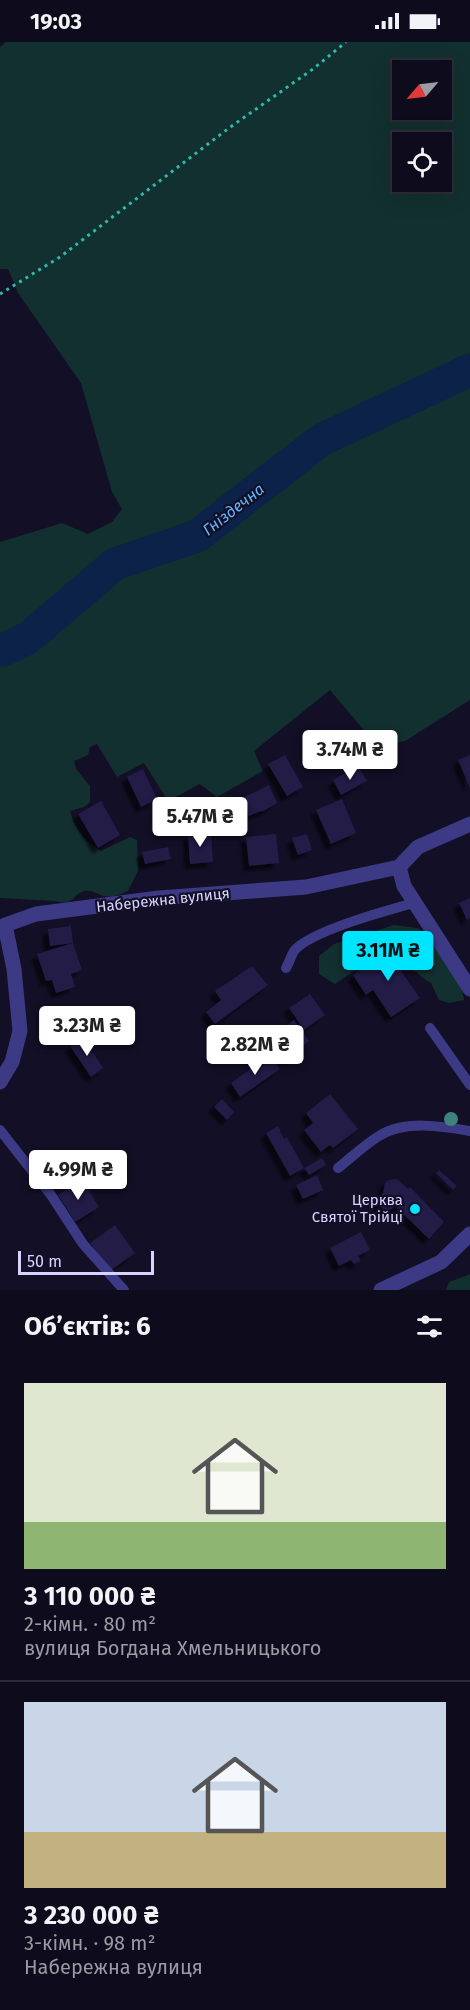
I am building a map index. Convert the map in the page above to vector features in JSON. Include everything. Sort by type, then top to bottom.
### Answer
[{"type":"street","points":[[470,824],[418,847],[399,867],[404,886],[470,988]]},
{"type":"street","name":"Набережна вулиця","points":[[0,1082],[12,1062],[20,1031],[14,969],[3,923],[36,914],[159,898],[306,887],[399,867]]},
{"type":"street","points":[[381,1290],[441,1262],[470,1234]]},
{"type":"lane","points":[[286,968],[295,950],[315,937],[353,921],[414,903]]},
{"type":"lane","points":[[430,1028],[470,1085]]},
{"type":"lane","points":[[338,1168],[380,1135],[402,1126],[428,1126],[470,1131]]},
{"type":"lane","points":[[0,1130],[51,1195],[83,1244],[124,1290]]},
{"type":"path","points":[[0,294],[60,257],[346,42]]},
{"type":"green space","points":[[6,42],[470,42],[470,700],[405,741],[378,747],[330,690],[254,751],[263,771],[217,797],[200,784],[168,801],[144,763],[117,777],[97,744],[90,747],[88,755],[74,761],[76,769],[90,786],[90,802],[84,807],[70,811],[81,834],[101,851],[130,837],[137,840],[138,871],[128,891],[110,896],[85,891],[67,902],[0,898],[0,542],[62,523],[88,534],[112,522],[122,509],[112,492],[81,383],[18,293],[8,269],[0,269],[0,47]]},
{"type":"green space","points":[[394,925],[418,928],[450,953],[464,1000],[449,1003],[439,1000],[431,983],[416,972],[390,946],[335,984],[319,974],[319,956],[334,944]]},
{"type":"green space","points":[[470,1274],[470,1290],[446,1290],[449,1282]]},
{"type":"building","points":[[285,755],[303,787],[287,796],[268,764]]},
{"type":"building","points":[[470,755],[470,788],[458,760]]},
{"type":"building","points":[[358,766],[367,781],[341,795],[333,780]]},
{"type":"building","points":[[143,769],[157,799],[141,807],[127,777]]},
{"type":"building","points":[[269,785],[277,803],[262,812],[249,816],[240,799]]},
{"type":"building","points":[[342,799],[356,833],[331,844],[316,810]]},
{"type":"building","points":[[101,801],[120,835],[98,848],[78,814]]},
{"type":"building","points":[[211,832],[213,862],[190,864],[188,834]]},
{"type":"building","points":[[276,834],[279,863],[249,866],[246,837]]},
{"type":"building","points":[[307,834],[312,850],[298,855],[292,838]]},
{"type":"building","points":[[168,847],[171,859],[145,864],[142,852]]},
{"type":"building","points":[[470,898],[470,918],[467,920],[459,903]]},
{"type":"building","points":[[71,926],[73,943],[50,946],[48,929]]},
{"type":"building","points":[[73,943],[82,970],[71,974],[75,987],[56,993],[52,980],[46,981],[37,954]]},
{"type":"building","points":[[394,947],[408,967],[401,971],[420,998],[391,1017],[373,990],[366,995],[353,975]]},
{"type":"building","points":[[252,966],[268,985],[215,1024],[206,1012],[221,1000],[215,991]]},
{"type":"building","points":[[310,994],[325,1015],[304,1030],[289,1008]]},
{"type":"building","points":[[294,1020],[309,1041],[281,1062],[265,1041]]},
{"type":"building","points":[[83,1037],[103,1068],[91,1077],[70,1046]]},
{"type":"building","points":[[270,1055],[280,1069],[240,1097],[231,1083]]},
{"type":"building","points":[[330,1094],[358,1129],[333,1148],[330,1145],[321,1152],[304,1130],[313,1123],[306,1113]]},
{"type":"building","points":[[222,1099],[234,1112],[227,1120],[214,1107]]},
{"type":"building","points":[[278,1126],[284,1139],[287,1137],[304,1168],[290,1176],[266,1133]]},
{"type":"building","points":[[322,1158],[326,1165],[309,1175],[304,1168]]},
{"type":"building","points":[[439,1170],[457,1186],[453,1190],[436,1173]]},
{"type":"building","points":[[317,1175],[323,1190],[303,1199],[296,1185]]},
{"type":"building","name":"Церква Святої Трійці","points":[[397,1179],[408,1189],[410,1187],[444,1222],[429,1239],[395,1206],[387,1213],[375,1201],[383,1193],[388,1180]]},
{"type":"building","points":[[82,1180],[99,1207],[75,1222],[58,1195]]},
{"type":"building","points":[[115,1225],[135,1253],[110,1271],[90,1243]]},
{"type":"building","points":[[361,1232],[370,1250],[358,1256],[361,1261],[354,1264],[351,1260],[339,1266],[330,1248]]},
{"type":"waterway","name":"Гніздечна","points":[[0,649],[3,650],[28,638],[115,564],[197,536],[321,440],[470,370]]},
{"type":"place","name":"Церква Святої Трійці","points":[[415,1209]]}]
